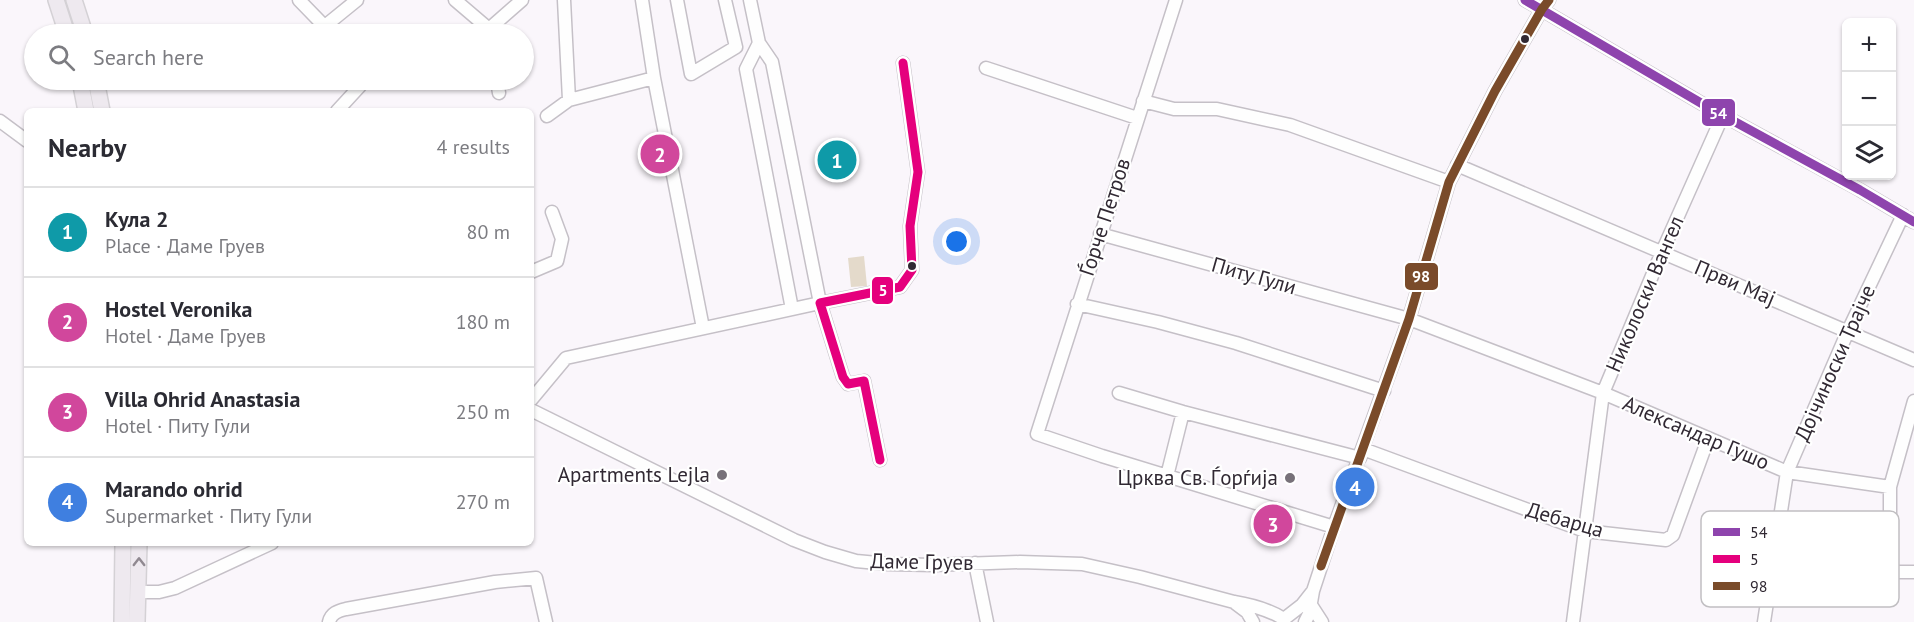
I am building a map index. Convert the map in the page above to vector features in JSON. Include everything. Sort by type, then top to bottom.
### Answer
[{"type":"main road","points":[[56,0],[64,24]]},
{"type":"main road","points":[[74,0],[82,24]]},
{"type":"main road","points":[[82,90],[85,108]]},
{"type":"main road","points":[[98,90],[101,108]]},
{"type":"main road","points":[[122,622],[123,546]]},
{"type":"main road","points":[[137,622],[139,546]]},
{"type":"street","points":[[299,0],[322,24]]},
{"type":"street","points":[[334,24],[357,0]]},
{"type":"street","points":[[456,0],[481,24]]},
{"type":"street","points":[[497,24],[522,0]]},
{"type":"street","points":[[564,0],[569,100]]},
{"type":"street","points":[[642,0],[654,78],[704,328]]},
{"type":"street","points":[[677,0],[691,74],[736,47],[725,0]]},
{"type":"street","points":[[750,0],[759,43],[772,62],[820,303],[843,377],[848,384],[864,381],[880,460]]},
{"type":"street","name":"Ѓорче Петров","points":[[1167,476],[1037,434],[1176,0]]},
{"type":"street","points":[[1526,0],[1545,5],[1722,115],[1914,222]]},
{"type":"street","points":[[1305,622],[1311,605],[1312,591],[1334,527],[1409,320],[1449,182],[1495,91],[1545,5]]},
{"type":"street","points":[[759,43],[746,69],[792,309]]},
{"type":"street","points":[[534,396],[566,358],[900,287],[912,270],[910,226],[918,172],[903,63]]},
{"type":"street","points":[[986,68],[1137,118]]},
{"type":"street","points":[[547,116],[569,100],[654,78]]},
{"type":"street","points":[[340,108],[356,90]]},
{"type":"street","points":[[1143,101],[1174,108],[1217,109],[1290,125],[1449,182]]},
{"type":"street","name":"Николоски Вангел","points":[[1573,622],[1603,393],[1722,115]]},
{"type":"street","points":[[1,122],[24,139]]},
{"type":"street","name":"Први Мај","points":[[1457,165],[1914,360]]},
{"type":"street","points":[[534,271],[557,261],[562,239],[552,212]]},
{"type":"street","name":"Дојчиноски Трајче","points":[[1781,511],[1787,472],[1848,331],[1903,215]]},
{"type":"street","name":"Питу Гули","points":[[1100,234],[1409,320]]},
{"type":"street","points":[[1077,304],[1158,322],[1246,346],[1384,391]]},
{"type":"street","name":"Александар Гушо","points":[[1409,320],[1603,393],[1787,472],[1890,487]]},
{"type":"street","points":[[1119,393],[1183,412],[1362,454]]},
{"type":"street","points":[[1890,511],[1890,487],[1914,401]]},
{"type":"street","name":"Даме Груев","points":[[534,411],[794,540],[856,561],[888,564],[1020,562],[1082,564],[1267,610],[1287,620]]},
{"type":"street","points":[[1183,412],[1167,476],[1334,527]]},
{"type":"street","name":"Дебарца","points":[[1362,454],[1585,531],[1666,540],[1673,535],[1708,439]]},
{"type":"street","points":[[138,592],[159,592],[175,588],[266,546]]},
{"type":"street","points":[[975,563],[987,622]]},
{"type":"street","points":[[329,622],[336,611],[495,582],[536,578],[546,622]]},
{"type":"street","points":[[1266,622],[1276,618],[1287,620],[1312,591]]},
{"type":"street","points":[[1234,602],[1247,612],[1253,622]]},
{"type":"street","points":[[1311,605],[1322,622]]},
{"type":"street","name":"Дојчиноски Трајче","points":[[1764,622],[1766,607]]},
{"type":"shaded area","points":[[864,256],[867,286],[851,287],[848,258]]},
{"type":"transit line","name":"54","points":[[1525,0],[1706,106],[1914,222]]},
{"type":"transit line","name":"98","points":[[1321,566],[1409,319],[1449,182],[1495,91],[1549,0]]},
{"type":"transit line","name":"5","points":[[880,460],[864,381],[848,384],[843,377],[820,303],[900,287],[912,270],[910,226],[918,172],[903,63]]},
{"type":"place","name":"Hostel Veronika","points":[[660,154]]},
{"type":"place","name":"Кула 2","points":[[837,160]]},
{"type":"place","name":"Apartments Lejla","points":[[722,475]]},
{"type":"place","name":"Црква Св. Ѓoрѓијa","points":[[1290,478]]},
{"type":"place","name":"Marando ohrid","points":[[1355,487]]},
{"type":"place","name":"Villa Ohrid Anastasia","points":[[1273,524]]}]
